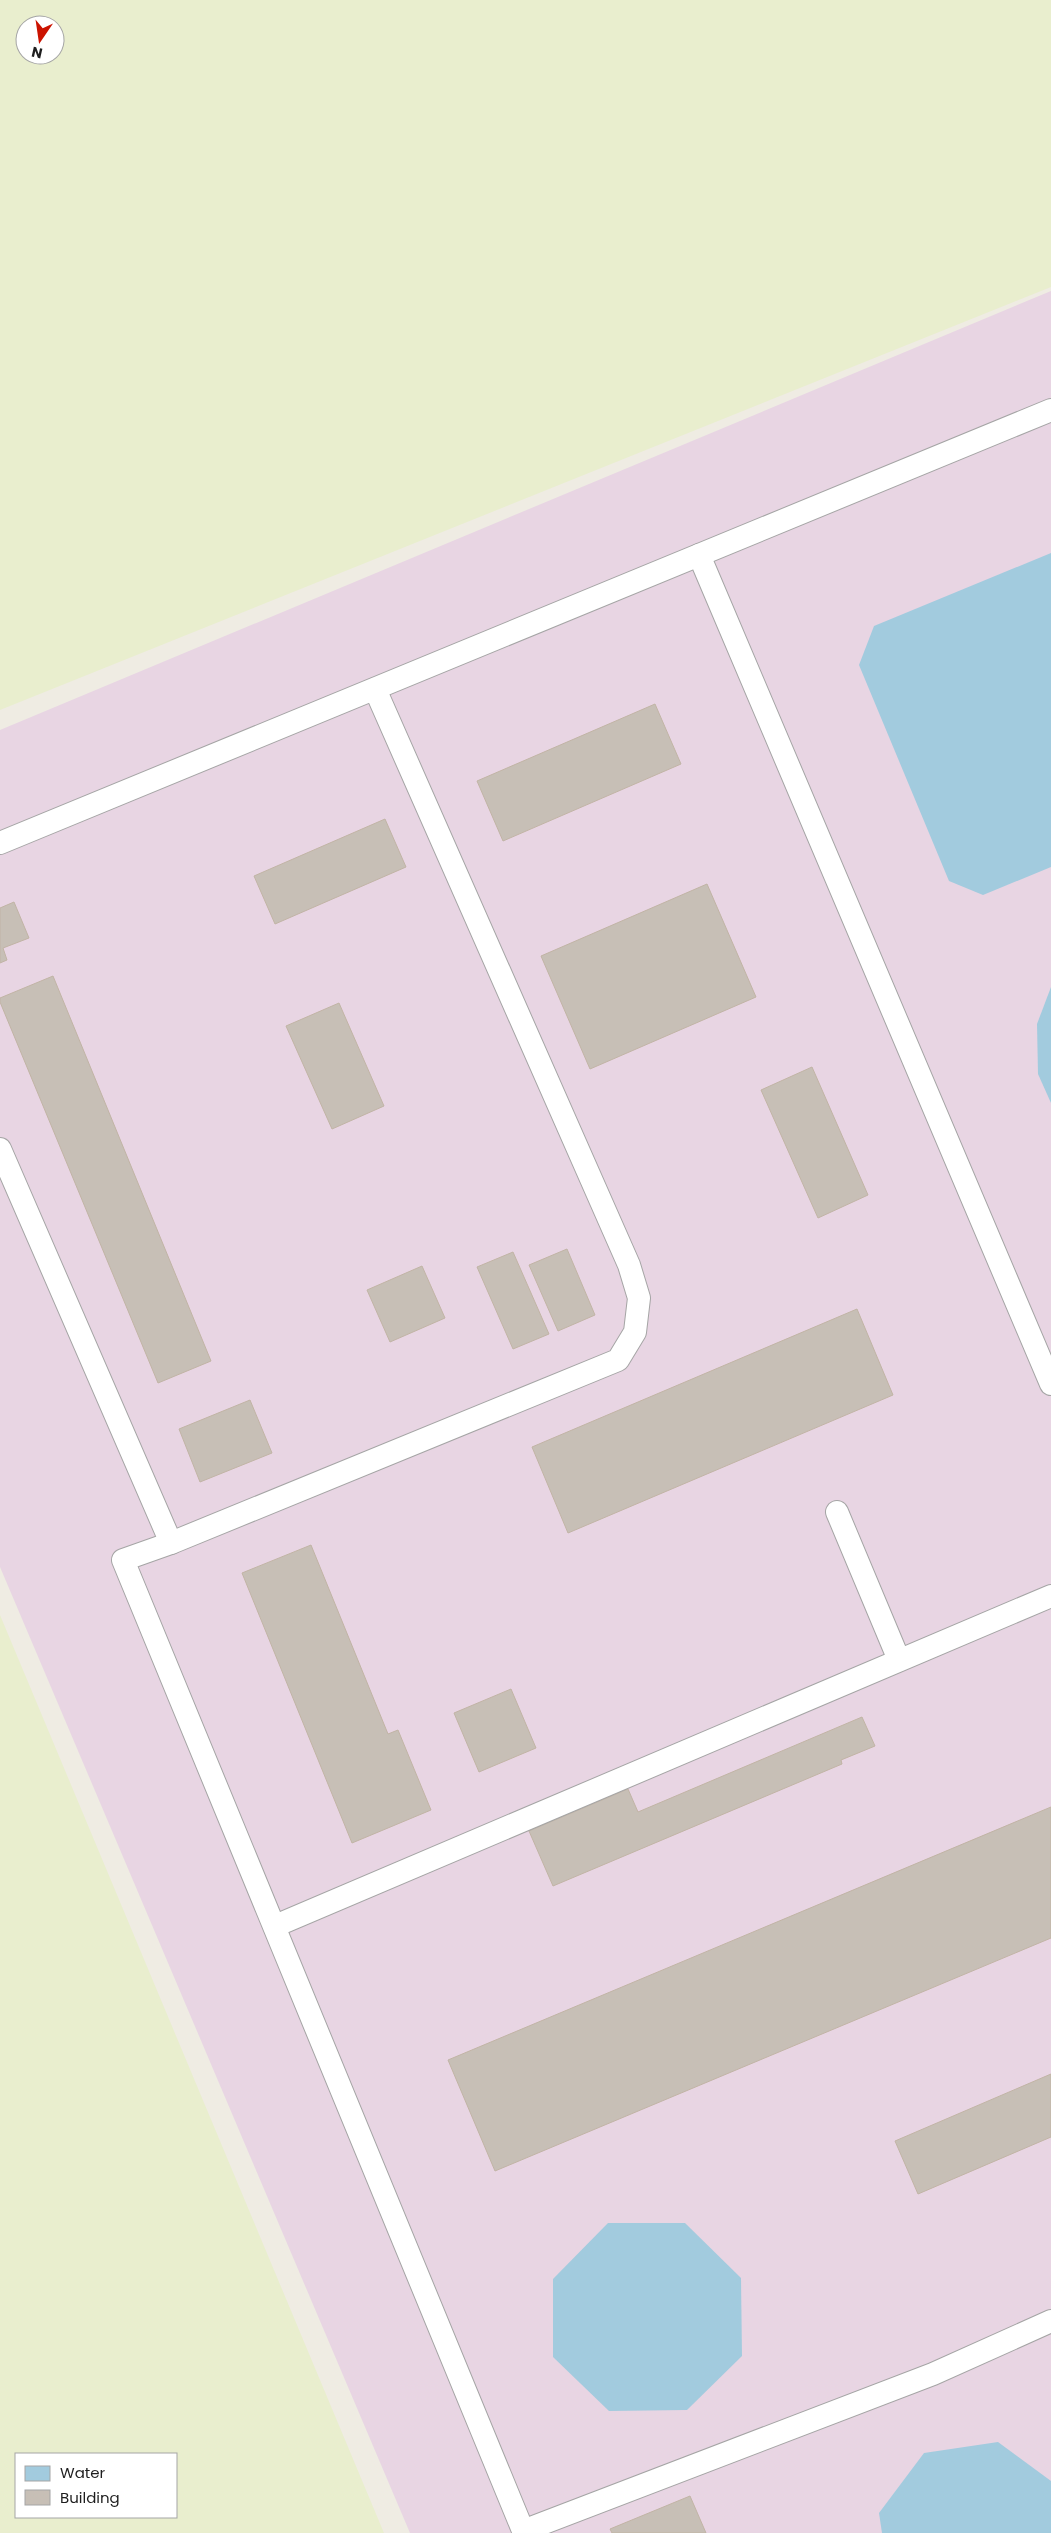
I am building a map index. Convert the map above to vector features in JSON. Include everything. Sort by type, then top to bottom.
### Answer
[{"type":"lane","points":[[0,843],[1051,410]]},
{"type":"lane","points":[[699,555],[1051,1384]]},
{"type":"lane","points":[[375,688],[629,1265],[640,1298],[635,1332],[618,1360],[171,1543],[123,1560],[524,2532],[933,2374],[1051,2321]]},
{"type":"lane","points":[[0,1150],[171,1543]]},
{"type":"lane","points":[[837,1512],[899,1660]]},
{"type":"lane","points":[[275,1926],[1051,1596]]},
{"type":"shaded area","points":[[1051,291],[1051,2533],[410,2533],[0,1567],[0,730]]},
{"type":"green space","points":[[0,0],[1051,0],[1051,287],[0,710]]},
{"type":"green space","points":[[0,1615],[384,2533],[0,2533]]},
{"type":"water","points":[[1051,553],[1051,867],[983,895],[949,881],[859,665],[874,626]]},
{"type":"water","points":[[1051,987],[1051,1103],[1038,1074],[1037,1024]]},
{"type":"water","points":[[608,2223],[685,2223],[741,2278],[742,2356],[687,2410],[609,2411],[553,2357],[553,2279]]},
{"type":"water","points":[[998,2442],[1051,2481],[1051,2533],[882,2533],[879,2513],[924,2453]]},
{"type":"building","points":[[655,704],[681,764],[503,841],[477,781]]},
{"type":"building","points":[[385,819],[406,867],[275,924],[254,876]]},
{"type":"building","points":[[707,884],[756,997],[590,1069],[541,956]]},
{"type":"building","points":[[14,902],[29,938],[3,948],[7,960],[0,963],[0,908]]},
{"type":"building","points":[[53,976],[211,1361],[158,1383],[0,1002],[0,998]]},
{"type":"building","points":[[339,1003],[384,1106],[332,1129],[286,1026]]},
{"type":"building","points":[[812,1067],[868,1195],[818,1218],[761,1090]]},
{"type":"building","points":[[567,1249],[595,1315],[558,1331],[529,1265]]},
{"type":"building","points":[[513,1252],[549,1334],[513,1349],[477,1267]]},
{"type":"building","points":[[422,1266],[445,1318],[390,1342],[367,1290]]},
{"type":"building","points":[[857,1309],[893,1395],[568,1533],[532,1447]]},
{"type":"building","points":[[250,1400],[272,1453],[200,1482],[179,1429]]},
{"type":"building","points":[[311,1545],[388,1734],[398,1730],[431,1810],[352,1843],[242,1573]]},
{"type":"building","points":[[511,1689],[536,1748],[479,1772],[454,1713]]},
{"type":"building","points":[[862,1717],[875,1746],[841,1760],[842,1764],[553,1886],[529,1831],[628,1789],[638,1812]]},
{"type":"building","points":[[1051,1807],[1051,1938],[495,2171],[448,2060]]},
{"type":"building","points":[[1051,2074],[1051,2137],[918,2194],[895,2141]]},
{"type":"building","points":[[690,2496],[706,2533],[612,2533],[610,2529]]}]
